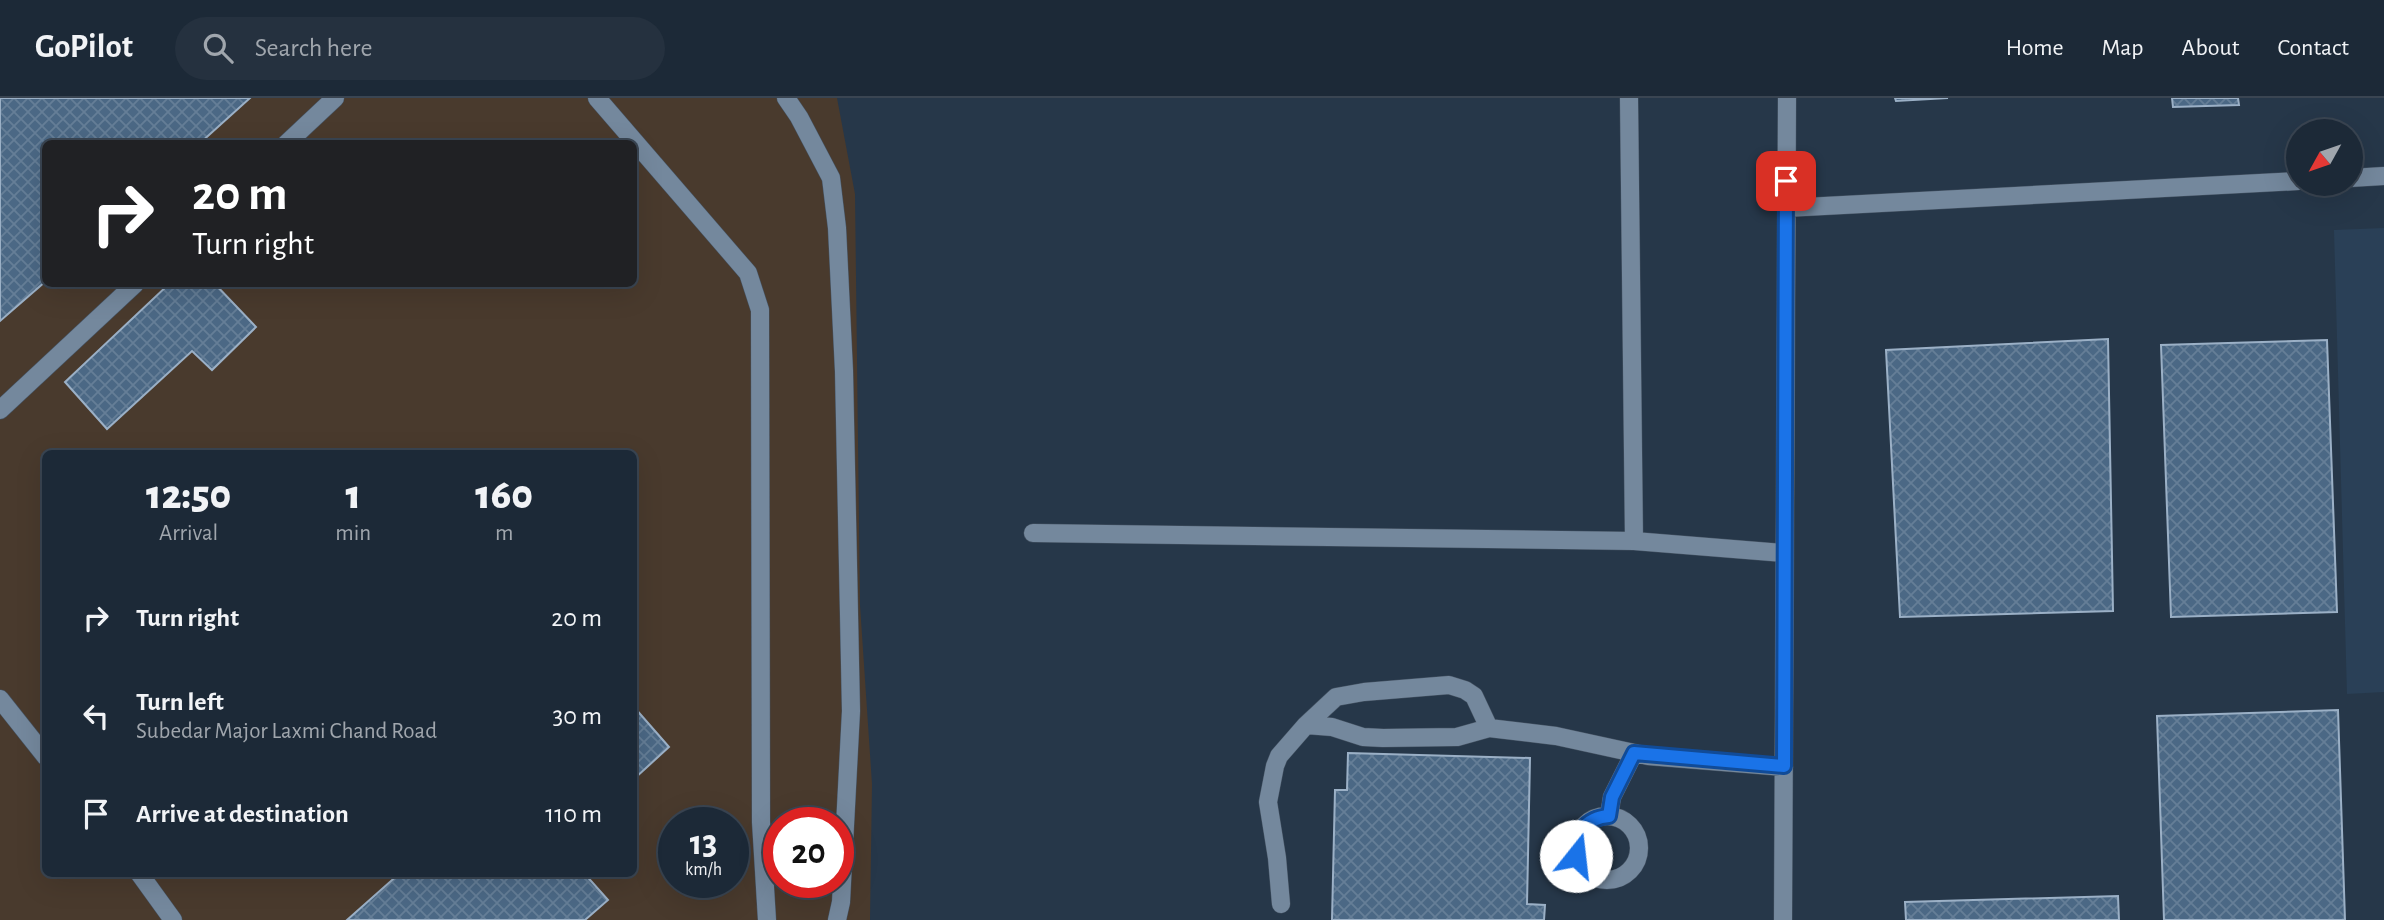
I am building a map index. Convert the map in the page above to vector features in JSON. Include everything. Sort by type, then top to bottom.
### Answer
[{"type":"street","points":[[290,140],[335,98]]},
{"type":"street","points":[[597,98],[633,140]]},
{"type":"street","points":[[786,98],[831,178],[837,228],[844,371],[850,712],[841,902],[837,920]]},
{"type":"street","points":[[1629,98],[1633,541]]},
{"type":"street","points":[[1783,920],[1787,98]]},
{"type":"street","points":[[637,144],[748,273],[760,310],[761,808],[767,920]]},
{"type":"street","points":[[2363,177],[2384,176]]},
{"type":"street","points":[[1786,208],[2286,182]]},
{"type":"street","points":[[0,410],[132,287]]},
{"type":"street","points":[[1033,533],[1633,541],[1783,553]]},
{"type":"street","points":[[1281,904],[1278,858],[1268,802],[1269,788],[1279,756],[1306,725],[1336,697],[1449,685],[1474,696],[1489,729]]},
{"type":"street","points":[[0,699],[42,752]]},
{"type":"street","points":[[1306,725],[1332,727],[1363,737],[1383,738],[1457,737],[1489,729],[1556,736],[1634,753],[1784,766]]},
{"type":"street","points":[[1609,816],[1612,797],[1634,753]]},
{"type":"street","points":[[142,877],[173,920]]},
{"type":"shaded area","points":[[0,98],[837,98],[855,194],[860,605],[872,784],[870,920],[0,920]]},
{"type":"shaded area","points":[[2384,228],[2384,692],[2347,694],[2334,230]]},
{"type":"building","points":[[0,98],[250,98],[203,140],[42,140],[42,284],[0,321]]},
{"type":"building","points":[[1895,98],[1948,98],[1896,101]]},
{"type":"building","points":[[2172,98],[2238,98],[2239,105],[2173,107]]},
{"type":"building","points":[[166,287],[218,287],[256,327],[212,370],[192,351],[107,429],[65,382]]},
{"type":"building","points":[[2108,339],[2113,611],[1900,617],[1886,350]]},
{"type":"building","points":[[2327,340],[2337,612],[2171,617],[2161,345]]},
{"type":"building","points":[[637,710],[669,747],[637,776]]},
{"type":"building","points":[[2338,710],[2345,920],[2164,920],[2157,716]]},
{"type":"building","points":[[1348,753],[1530,758],[1527,904],[1545,905],[1544,920],[1332,920],[1335,790],[1347,790]]},
{"type":"building","points":[[395,877],[588,877],[608,900],[585,920],[347,920]]},
{"type":"building","points":[[2118,896],[2119,920],[1906,920],[1905,902]]},
{"type":"route","points":[[1576,856],[1577,837],[1582,828],[1590,821],[1609,816],[1612,797],[1634,753],[1784,766],[1786,181]]}]
